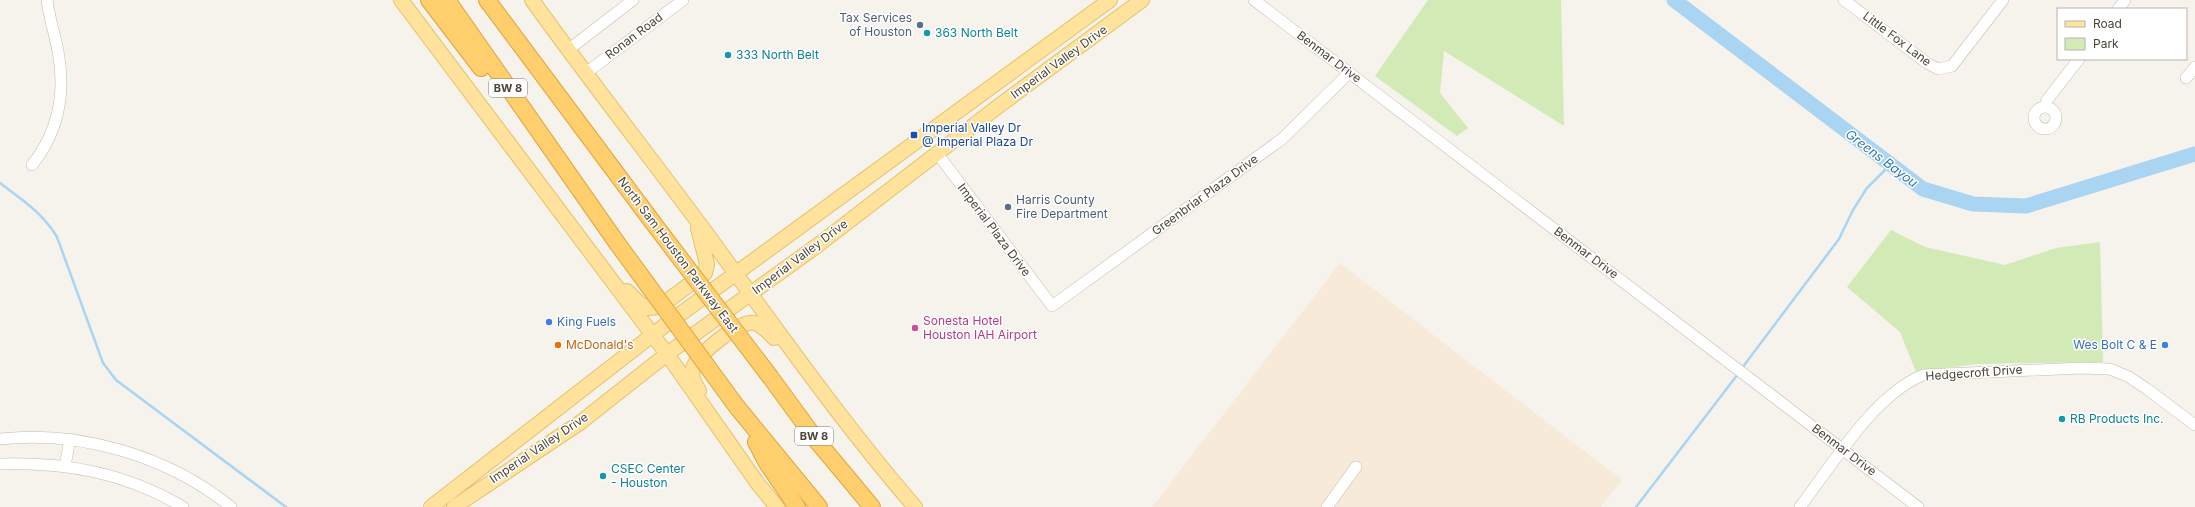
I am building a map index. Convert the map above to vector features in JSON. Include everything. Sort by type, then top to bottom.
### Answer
[{"type":"highway","points":[[429,0],[545,152],[570,176]]},
{"type":"highway","name":"BW 8","points":[[446,0],[617,243],[737,407],[819,507]]},
{"type":"highway","name":"North Sam Houston Parkway East","points":[[487,0],[817,441],[872,507]]},
{"type":"highway","points":[[500,0],[552,86]]},
{"type":"highway","points":[[737,407],[767,464],[797,507]]},
{"type":"highway","points":[[859,492],[875,507]]},
{"type":"main road","points":[[401,0],[667,354],[758,484],[777,507]]},
{"type":"main road","points":[[532,0],[696,220],[797,360],[838,414],[915,507]]},
{"type":"main road","name":"Imperial Valley Drive","points":[[431,507],[652,335],[734,274],[891,162],[1110,0]]},
{"type":"main road","name":"Imperial Valley Drive","points":[[454,507],[581,422],[667,354],[750,295],[904,179],[936,153],[1142,0]]},
{"type":"main road","points":[[891,162],[904,179]]},
{"type":"main road","points":[[602,268],[639,303],[648,308],[659,307],[705,273],[707,264],[696,220]]},
{"type":"main road","points":[[704,408],[692,376],[693,366],[709,347],[744,322],[755,323],[764,328],[797,360]]},
{"type":"main road","points":[[514,442],[525,459]]},
{"type":"street","points":[[32,165],[45,148],[55,126],[62,93],[58,50],[50,24],[47,0]]},
{"type":"street","points":[[568,50],[633,0]]},
{"type":"street","name":"Ronan Road","points":[[586,73],[683,0]]},
{"type":"street","name":"Benmar Drive","points":[[1254,0],[1918,507]]},
{"type":"street","name":"Little Fox Lane","points":[[1844,0],[1927,63],[1938,69],[1952,66],[2003,0]]},
{"type":"street","points":[[2119,8],[2125,0]]},
{"type":"street","points":[[2046,108],[2047,100],[2078,60]]},
{"type":"street","points":[[2186,78],[2195,67]]},
{"type":"street","name":"Greenbriar Plaza Drive","points":[[1052,306],[1282,139],[1349,73]]},
{"type":"street","name":"Imperial Plaza Drive","points":[[936,153],[1052,306]]},
{"type":"street","name":"Hedgecroft Drive","points":[[1800,507],[1881,402],[1902,385],[1923,375],[2082,368],[2110,369],[2147,389],[2195,425]]},
{"type":"street","points":[[0,439],[38,436],[70,439],[129,453],[158,464],[203,487],[232,507]]},
{"type":"street","points":[[65,466],[70,439]]},
{"type":"street","points":[[0,464],[65,466],[99,472],[124,479],[150,489],[183,507]]},
{"type":"street","points":[[1326,507],[1356,467]]},
{"type":"shaded area","points":[[1340,263],[1622,480],[1601,507],[1152,507]]},
{"type":"green space","points":[[1428,0],[1561,0],[1564,126],[1444,51],[1440,93],[1468,128],[1457,136],[1375,76]]},
{"type":"green space","points":[[1891,230],[1925,247],[2005,265],[2056,248],[2100,242],[2103,362],[1976,364],[1916,372],[1900,332],[1847,287]]},
{"type":"waterway","name":"Greens Bayou","points":[[1674,0],[1923,189],[1973,204],[2026,206],[2195,154]]},
{"type":"waterway","points":[[1742,368],[1839,239],[1853,210],[1867,188],[1891,164]]},
{"type":"waterway","points":[[0,183],[24,201],[38,214],[57,237],[103,363],[116,380],[286,507]]},
{"type":"waterway","points":[[1636,507],[1738,374]]},
{"type":"place","name":"Tax Services of Houston","points":[[920,25]]},
{"type":"place","name":"363 North Belt","points":[[927,33]]},
{"type":"place","name":"333 North Belt","points":[[728,55]]},
{"type":"place","name":"Imperial Valley Dr @ Imperial Plaza Dr","points":[[914,135]]},
{"type":"place","name":"Harris County Fire Department","points":[[1008,207]]},
{"type":"place","name":"King Fuels","points":[[549,322]]},
{"type":"place","name":"Sonesta Hotel Houston IAH Airport","points":[[915,328]]},
{"type":"place","name":"McDonald's","points":[[558,345]]},
{"type":"place","name":"Wes Bolt C & E","points":[[2165,345]]},
{"type":"place","name":"RB Products Inc.","points":[[2062,419]]},
{"type":"place","name":"CSEC Center - Houston","points":[[603,476]]}]
